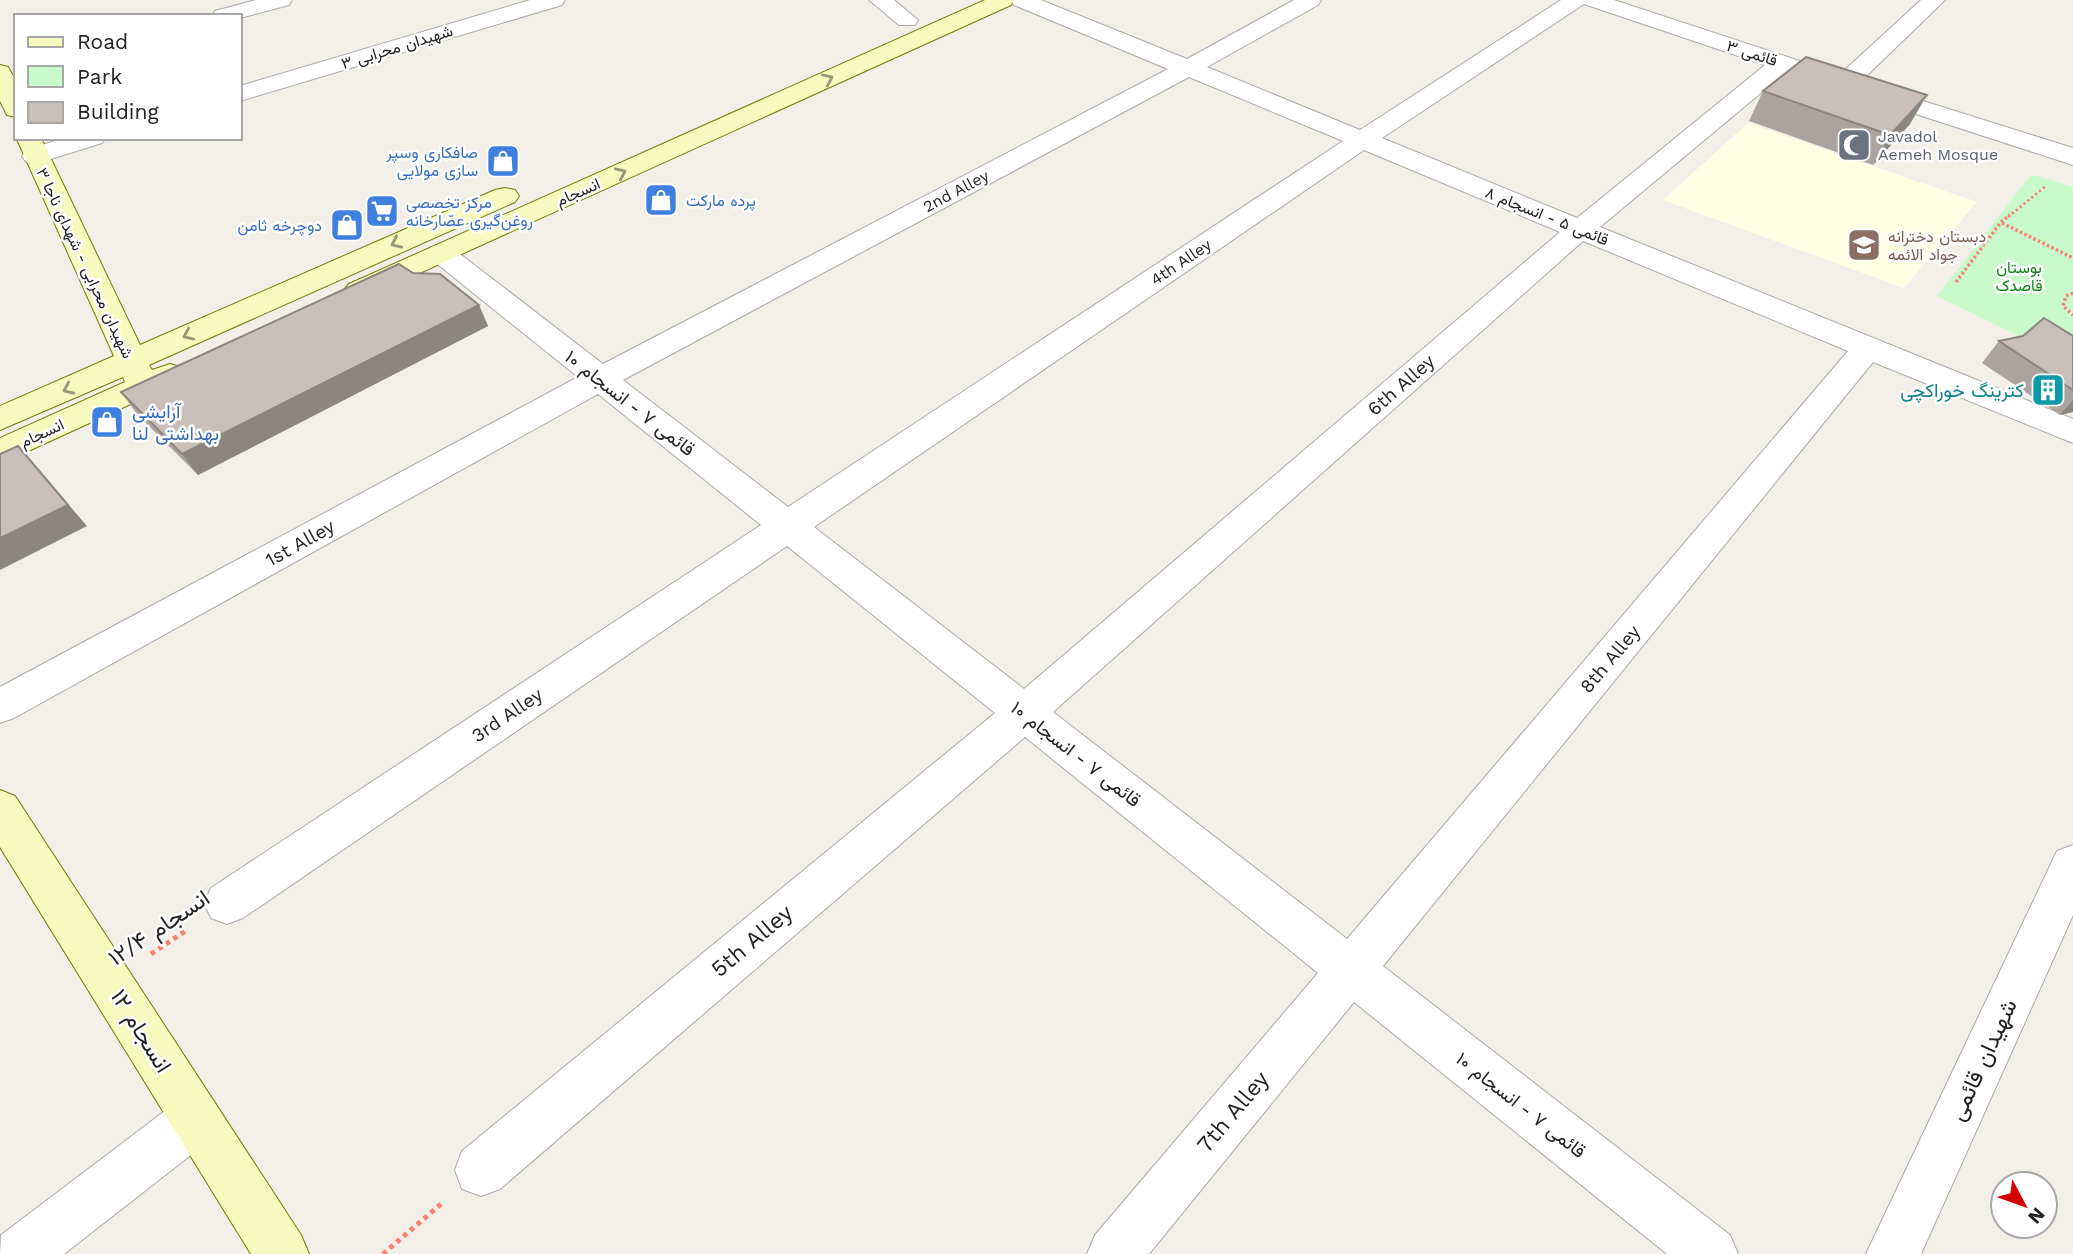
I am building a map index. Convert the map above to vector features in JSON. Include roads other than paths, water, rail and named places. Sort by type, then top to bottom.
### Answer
[{"type":"main road","name":"انسجام","points":[[564,170],[952,0]]},
{"type":"main road","name":"انسجام","points":[[340,298],[1003,0]]},
{"type":"main road","points":[[6,73],[14,103]]},
{"type":"main road","name":"شهیدان محرابی - شهدای ناجا ۳","points":[[31,147],[137,374]]},
{"type":"main road","name":"انسجام","points":[[0,452],[137,374],[525,187]]},
{"type":"main road","name":"انسجام","points":[[0,419],[137,374],[190,365]]},
{"type":"main road","name":"انسجام ۱۲","points":[[0,808],[282,1254]]},
{"type":"street","points":[[230,14],[281,0]]},
{"type":"street","name":"شهیدان محرابی ۳","points":[[242,93],[554,0]]},
{"type":"street","points":[[880,0],[907,20]]},
{"type":"street","name":"قائمی ۵ - انسجام ۸","points":[[1022,0],[2073,432]]},
{"type":"street","name":"2nd Alley","points":[[600,379],[1188,68],[1310,0]]},
{"type":"street","name":"4th Alley","points":[[787,526],[1362,140],[1576,0]]},
{"type":"street","name":"قائمی ۳","points":[[1592,0],[1637,6],[1782,63],[2073,157]]},
{"type":"street","points":[[1845,83],[1934,0]]},
{"type":"street","name":"6th Alley","points":[[1024,713],[1580,229],[1782,63]]},
{"type":"street","points":[[31,147],[79,140]]},
{"type":"street","name":"قائمی ۷ - انسجام ۱۰","points":[[441,253],[1711,1254]]},
{"type":"street","name":"8th Alley","points":[[1352,971],[1868,348]]},
{"type":"street","name":"1st Alley","points":[[0,706],[600,379]]},
{"type":"street","name":"3rd Alley","points":[[227,903],[787,526]]},
{"type":"street","name":"5th Alley","points":[[481,1170],[1024,713]]},
{"type":"street","name":"شهیدان قائمی","points":[[1893,1254],[2073,866]]},
{"type":"street","name":"7th Alley","points":[[1114,1254],[1352,971]]},
{"type":"street","points":[[20,1254],[196,1119]]},
{"type":"place","name":"Javadol Aemeh Mosque","points":[[1854,145]]},
{"type":"place","name":"صافکاری وسپر سازی مولایی","points":[[503,161]]},
{"type":"place","name":"پرده مارکت","points":[[661,200]]},
{"type":"place","name":"مرکز تخصصی روغن‌گیری عصّارخانه","points":[[382,211]]},
{"type":"place","name":"دوچرخه ثامن","points":[[347,225]]},
{"type":"place","name":"دبستان دخترانه جواد الائمه","points":[[1864,245]]},
{"type":"place","name":"کترینگ خوراکچی","points":[[2048,390]]},
{"type":"place","name":"آرایشی بهداشتی لنا","points":[[107,422]]},
{"type":"park label","name":"بوستان قاصدک","points":[[2019,276]]}]
